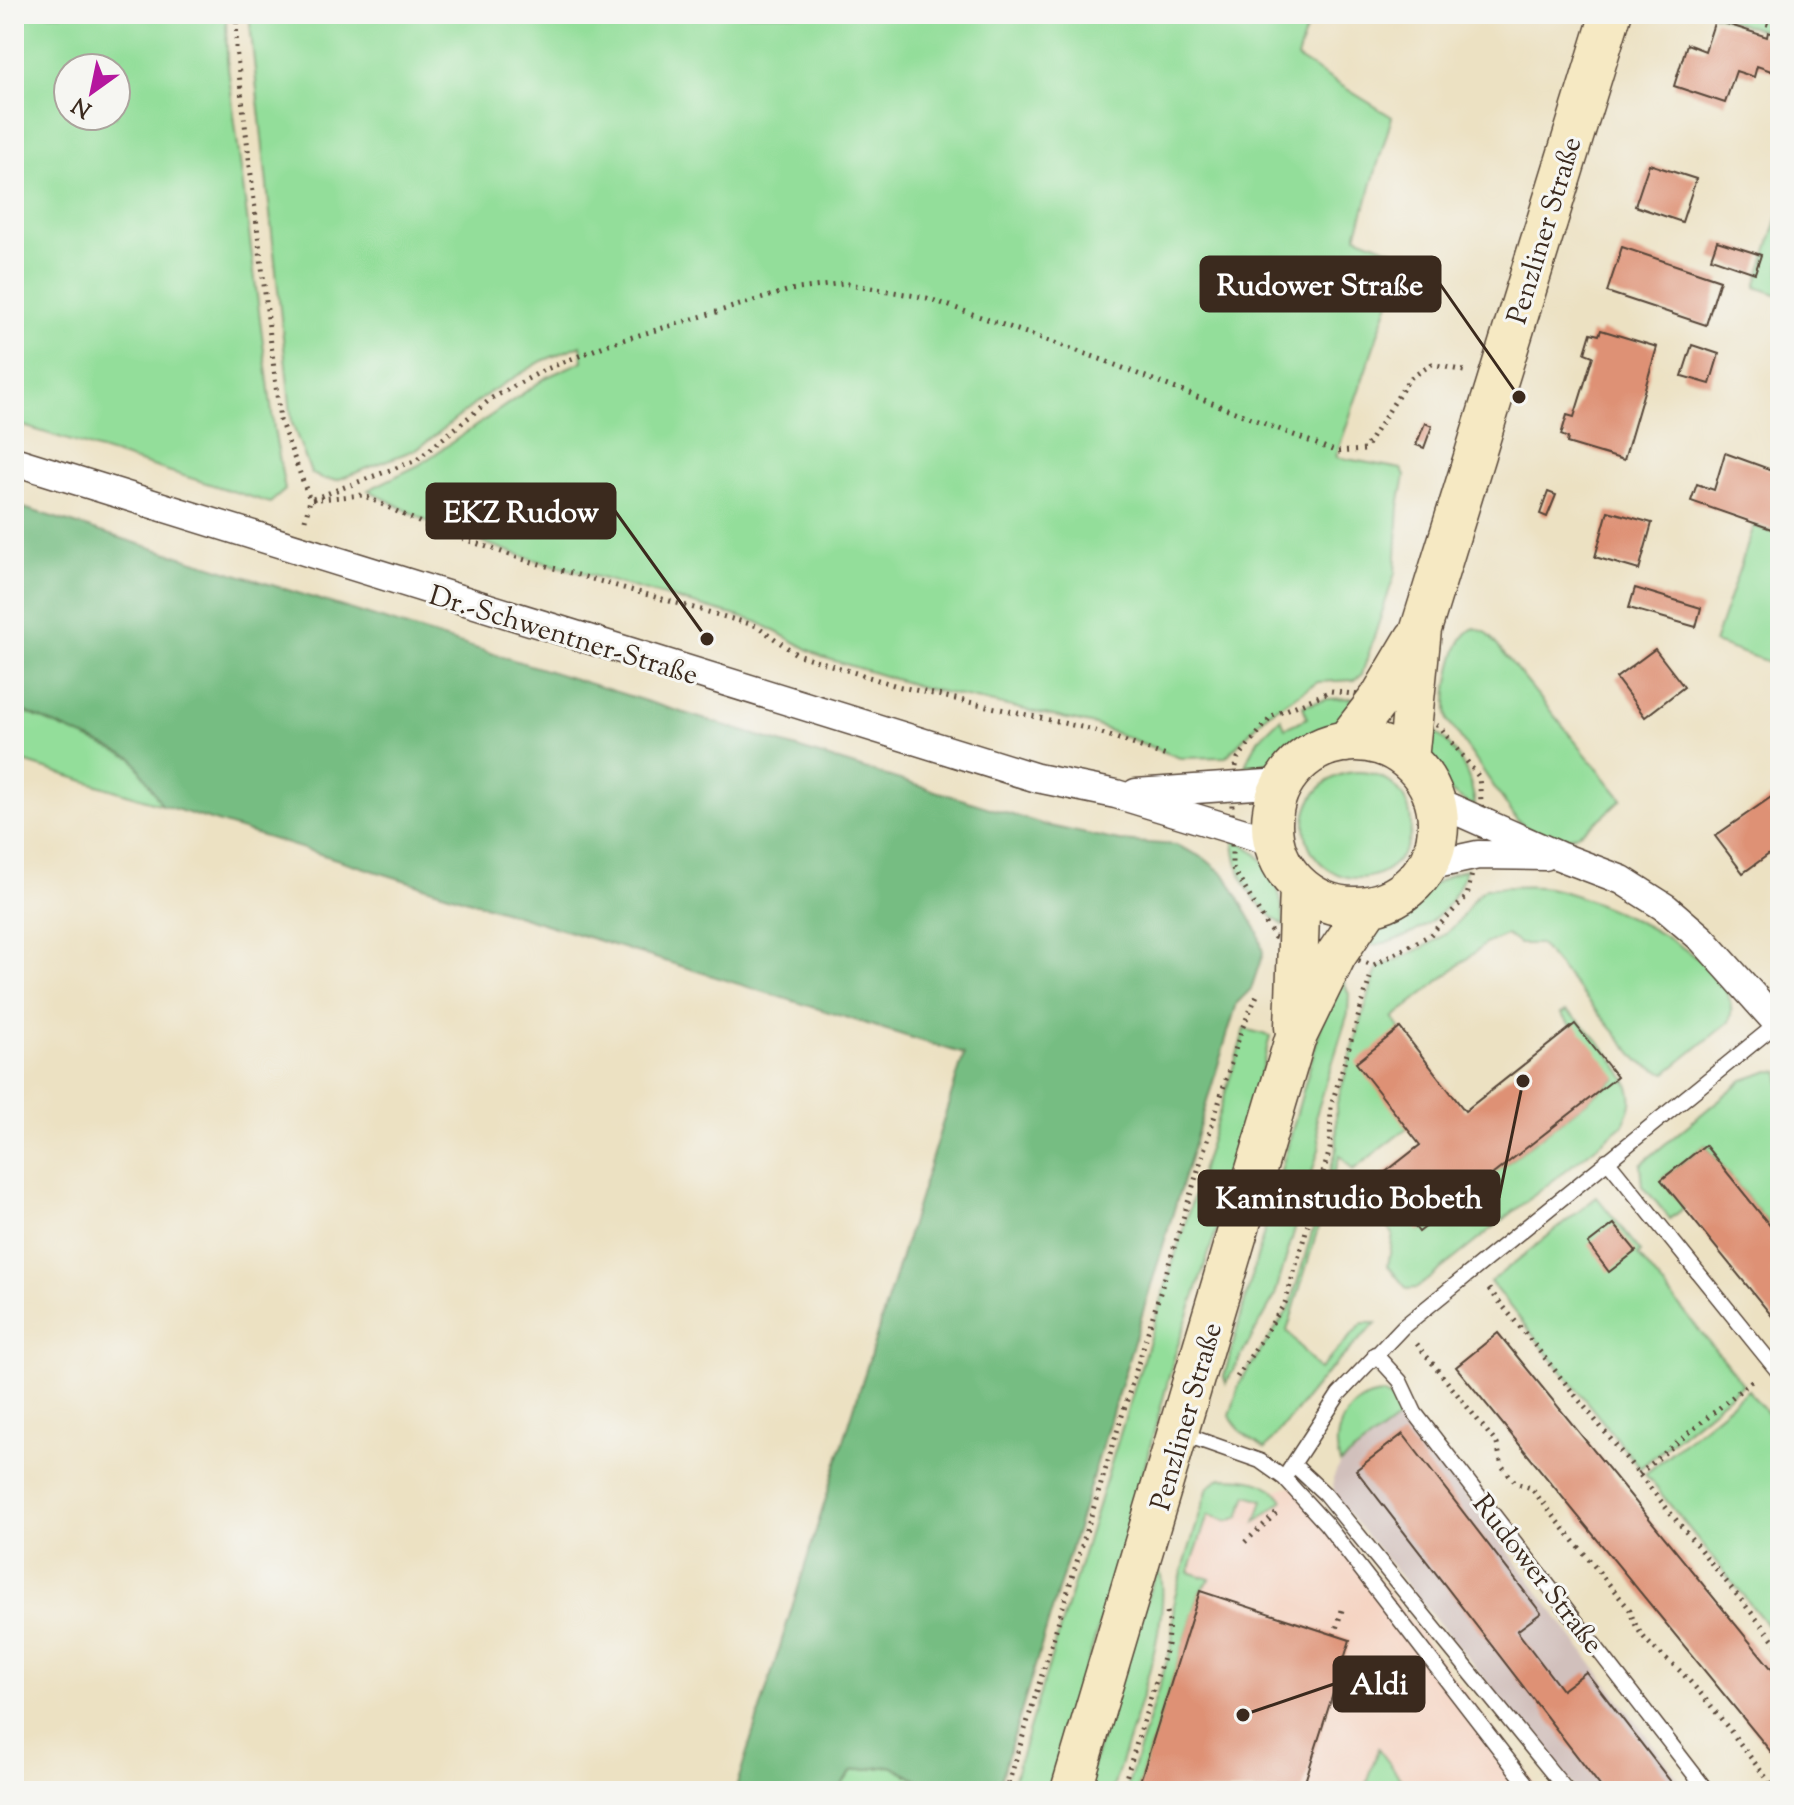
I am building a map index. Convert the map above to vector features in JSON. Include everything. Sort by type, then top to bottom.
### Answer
[{"type":"main road","name":"Penzliner Straße","points":[[1408,760],[1396,704],[1611,14]]},
{"type":"main road","points":[[1346,742],[1381,746],[1408,760],[1426,780],[1435,801],[1437,836],[1427,866],[1406,890],[1369,906],[1333,904],[1300,887],[1282,864],[1274,842],[1273,811],[1283,783],[1296,765],[1314,752],[1346,742],[1396,704]]},
{"type":"main road","name":"Penzliner Straße","points":[[1295,1039],[1282,942],[1300,887]]},
{"type":"main road","name":"Penzliner Straße","points":[[1071,1791],[1295,1039],[1336,955],[1369,906]]},
{"type":"street","name":"Dr.-Schwentner-Straße","points":[[14,461],[296,551],[1037,778],[1116,794],[1274,842]]},
{"type":"street","name":"Dr.-Schwentner-Straße","points":[[1116,794],[1283,783]]},
{"type":"street","points":[[1435,801],[1483,824],[1622,880],[1666,908],[1702,939],[1779,1024]]},
{"type":"street","points":[[1427,866],[1478,855],[1559,856]]},
{"type":"lane","points":[[1284,1478],[1339,1394],[1403,1327],[1779,1024]]},
{"type":"lane","points":[[1607,1160],[1776,1369]]},
{"type":"lane","name":"Rudower Straße","points":[[1375,1354],[1400,1381],[1415,1413],[1707,1791]]},
{"type":"lane","points":[[1180,1433],[1260,1461],[1299,1493],[1532,1791]]},
{"type":"lane","points":[[1294,1465],[1325,1494],[1567,1791]]},
{"type":"path","points":[[237,14],[236,48],[280,420],[310,500],[296,551]]},
{"type":"path","points":[[1736,14],[1780,28]]},
{"type":"path","points":[[1764,22],[1766,14]]},
{"type":"path","points":[[310,500],[417,460],[492,398],[544,370],[609,344],[790,290],[844,283],[927,298],[1100,359],[1337,452],[1364,450],[1409,379],[1432,364],[1496,379]]},
{"type":"path","points":[[310,500],[363,495],[429,527],[522,559],[757,626],[796,654],[897,686],[1090,729],[1170,758],[1203,787]]},
{"type":"path","points":[[1331,691],[1396,704],[1441,728],[1479,777],[1483,824],[1467,896],[1430,935],[1374,965],[1282,942],[1232,867],[1229,826],[1232,784],[1238,758],[1272,716],[1331,691]]},
{"type":"path","points":[[1236,1379],[1285,1303],[1330,1149],[1331,1106],[1374,965]]},
{"type":"path","points":[[1006,1791],[1241,1031],[1251,1003],[1264,984]]},
{"type":"path","points":[[1473,1269],[1780,1648]]},
{"type":"path","points":[[1403,1327],[1497,1444],[1502,1466],[1516,1483],[1531,1488],[1541,1500],[1630,1610],[1635,1628],[1654,1651],[1678,1670],[1769,1781],[1771,1791]]},
{"type":"path","points":[[1639,1474],[1776,1369]]},
{"type":"path","points":[[1245,1542],[1299,1493]]},
{"type":"path","points":[[1122,1791],[1167,1645],[1166,1594]]},
{"type":"path","points":[[1334,1635],[1342,1610]]},
{"type":"shaded area","points":[[1405,1414],[1688,1791],[1577,1791],[1334,1496],[1333,1479],[1340,1463]]},
{"type":"shaded area","points":[[1221,1478],[1241,1478],[1276,1490],[1300,1483],[1318,1500],[1541,1791],[1126,1791],[1172,1645],[1174,1599],[1208,1487]]},
{"type":"green space","points":[[14,14],[226,14],[227,60],[274,429],[285,490],[270,503],[14,423]]},
{"type":"green space","points":[[249,14],[1311,14],[1297,58],[1392,117],[1356,236],[1405,255],[1336,457],[1401,469],[1405,476],[1399,506],[1395,573],[1362,674],[1355,680],[1318,682],[1267,714],[1226,757],[1180,758],[1095,725],[924,688],[822,657],[758,622],[525,557],[436,526],[368,490],[419,465],[547,377],[583,361],[581,345],[542,361],[490,392],[419,448],[337,480],[322,479],[311,473],[292,423]]},
{"type":"green space","points":[[1711,14],[1780,14],[1780,36]]},
{"type":"green space","points":[[1780,210],[1780,295],[1756,287]]},
{"type":"green space","points":[[14,505],[1045,825],[1119,841],[1176,845],[1204,858],[1226,876],[1258,932],[1263,953],[1251,989],[1237,1003],[997,1791],[938,1791],[891,1766],[852,1771],[837,1791],[735,1791],[964,1054],[162,805],[133,758],[14,707]]},
{"type":"green space","points":[[1754,526],[1780,535],[1780,666],[1714,643]]},
{"type":"green space","points":[[1475,628],[1487,633],[1622,799],[1585,830],[1573,836],[1547,837],[1517,820],[1448,720],[1447,697],[1455,654],[1467,633]]},
{"type":"green space","points":[[1327,699],[1365,701],[1307,742],[1242,772],[1258,740],[1281,718],[1285,728],[1307,718],[1303,706]]},
{"type":"green space","points":[[14,707],[133,758],[162,805],[14,759]]},
{"type":"green space","points":[[1426,725],[1445,741],[1460,760],[1470,781],[1475,806],[1452,793],[1436,774],[1427,752]]},
{"type":"green space","points":[[1358,772],[1378,776],[1396,787],[1407,805],[1411,825],[1407,845],[1396,863],[1378,874],[1358,878],[1338,874],[1320,863],[1309,845],[1305,825],[1309,805],[1320,787],[1338,776]]},
{"type":"green space","points":[[1234,838],[1257,854],[1272,874],[1284,926],[1254,899],[1247,888],[1238,865]]},
{"type":"green space","points":[[1466,869],[1460,886],[1441,913],[1415,932],[1366,946],[1377,919],[1442,879]]},
{"type":"green space","points":[[1486,888],[1548,888],[1598,904],[1664,936],[1694,956],[1717,977],[1730,1000],[1729,1022],[1666,1073],[1641,1063],[1540,944],[1519,944],[1506,935],[1485,944],[1393,1018],[1400,1028],[1407,1128],[1353,1170],[1340,1155],[1287,1331],[1319,1370],[1363,1323],[1376,1323],[1324,1376],[1265,1449],[1242,1433],[1230,1416],[1240,1382],[1290,1307],[1337,1148],[1336,1106],[1374,978],[1378,968],[1420,949],[1449,931]]},
{"type":"green space","points":[[1335,975],[1344,982],[1349,994],[1348,1013],[1316,1115],[1320,1146],[1274,1298],[1226,1383],[1224,1377]]},
{"type":"green space","points":[[1566,1011],[1605,1049],[1628,1085],[1631,1103],[1623,1125],[1417,1288],[1407,1289],[1388,1266],[1393,1234],[1359,1191],[1376,1176],[1420,1231],[1616,1078],[1561,1014]]},
{"type":"green space","points":[[1245,1029],[1270,1036],[1238,1166],[1176,1351],[1119,1561],[1048,1791],[1010,1791]]},
{"type":"green space","points":[[1770,1071],[1780,1072],[1780,1238],[1705,1145],[1662,1179],[1684,1208],[1670,1219],[1643,1186],[1641,1164],[1743,1080]]},
{"type":"green space","points":[[1597,1197],[1641,1252],[1638,1255],[1743,1384],[1640,1468],[1490,1282]]},
{"type":"green space","points":[[1748,1390],[1780,1429],[1780,1641],[1645,1474]]},
{"type":"green space","points":[[1382,1394],[1395,1401],[1405,1414],[1340,1463],[1337,1440],[1344,1418],[1360,1401]]},
{"type":"green space","points":[[1221,1478],[1247,1479],[1264,1484],[1283,1500],[1256,1522],[1263,1500],[1247,1495],[1239,1517],[1229,1521],[1208,1515],[1189,1572],[1210,1579],[1200,1592],[1137,1791],[1126,1791],[1172,1645],[1174,1599],[1208,1487]]},
{"type":"green space","points":[[1159,1569],[1161,1615],[1155,1646],[1138,1712],[1112,1791],[1084,1791],[1151,1586]]},
{"type":"green space","points":[[1378,1748],[1410,1791],[1365,1791]]},
{"type":"green space","points":[[891,1766],[938,1791],[837,1791],[852,1771]]},
{"type":"building","points":[[1715,20],[1767,37],[1768,32],[1780,36],[1780,74],[1757,66],[1754,77],[1736,71],[1725,103],[1674,86],[1687,44],[1705,51]]},
{"type":"building","points":[[1649,164],[1696,179],[1682,222],[1635,206]]},
{"type":"building","points":[[1717,241],[1761,255],[1755,273],[1711,258]]},
{"type":"building","points":[[1622,247],[1720,280],[1706,325],[1607,292]]},
{"type":"building","points":[[1601,330],[1657,347],[1624,460],[1567,443],[1568,438],[1561,435],[1567,415],[1574,417],[1593,356],[1585,353],[1591,333],[1599,335]]},
{"type":"building","points":[[1692,345],[1719,354],[1710,384],[1682,376]]},
{"type":"building","points":[[1425,423],[1432,426],[1424,448],[1416,445]]},
{"type":"building","points":[[1725,453],[1780,473],[1780,532],[1691,501],[1697,484],[1714,490]]},
{"type":"building","points":[[1548,492],[1556,495],[1547,517],[1540,514]]},
{"type":"building","points":[[1608,511],[1652,523],[1639,570],[1595,557]]},
{"type":"building","points":[[1635,588],[1701,608],[1696,627],[1629,608]]},
{"type":"building","points":[[1655,649],[1684,687],[1645,717],[1616,678]]},
{"type":"building","points":[[1780,791],[1780,846],[1743,873],[1715,836]]},
{"type":"building","points":[[1575,1024],[1617,1077],[1419,1232],[1378,1178],[1420,1145],[1356,1063],[1400,1028],[1465,1111]]},
{"type":"building","points":[[1705,1145],[1780,1238],[1780,1326],[1661,1180]]},
{"type":"building","points":[[1614,1224],[1636,1251],[1609,1272],[1588,1244]]},
{"type":"building","points":[[1498,1333],[1780,1679],[1780,1763],[1456,1367]]},
{"type":"building","points":[[1403,1434],[1541,1613],[1517,1631],[1562,1690],[1586,1672],[1678,1791],[1604,1791],[1356,1470]]},
{"type":"building","points":[[1200,1591],[1350,1640],[1302,1791],[1137,1791]]},
{"type":"place","name":"Rudower Straße","points":[[1519,397]]},
{"type":"place","name":"EKZ Rudow","points":[[707,639]]},
{"type":"place","name":"Kaminstudio Bobeth","points":[[1523,1081]]},
{"type":"place","name":"Aldi","points":[[1243,1715]]}]
